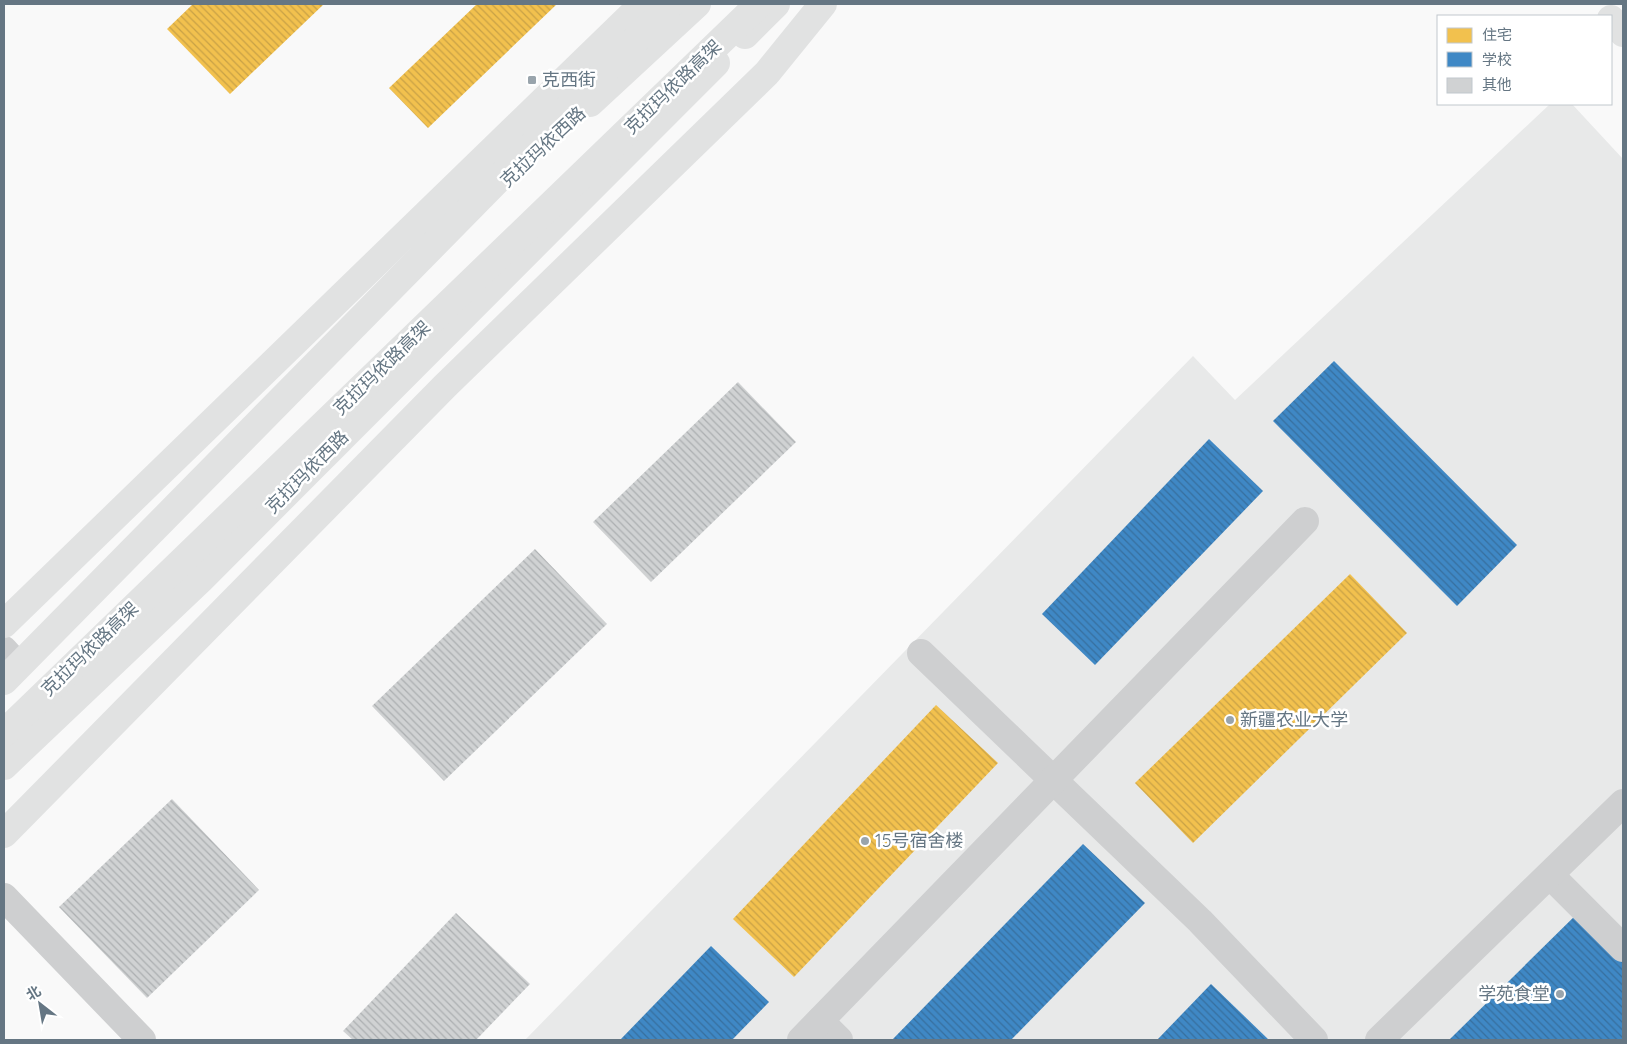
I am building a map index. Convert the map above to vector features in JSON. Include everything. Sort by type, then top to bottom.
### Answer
[{"type":"main road","points":[[6,665],[671,4]]},
{"type":"main road","name":"克拉玛依西路","points":[[6,665],[298,376],[697,4]]},
{"type":"main road","name":"克拉玛依路高架","points":[[4,733],[759,4]]},
{"type":"main road","name":"克拉玛依西路","points":[[4,766],[200,579],[776,4]]},
{"type":"main road","points":[[4,834],[445,386],[767,72],[823,4]]},
{"type":"main road","points":[[1596,4],[1607,15]]},
{"type":"main road","points":[[4,624],[637,9]]},
{"type":"main road","points":[[1612,20],[1623,33]]},
{"type":"street","points":[[839,1040],[811,1031],[1305,521]]},
{"type":"street","points":[[921,653],[1200,921],[1314,1040]]},
{"type":"street","points":[[1379,1040],[1623,804]]},
{"type":"street","points":[[1550,875],[1623,948]]},
{"type":"street","points":[[4,897],[142,1040]]},
{"type":"shaded area","name":"新疆农业大学","points":[[1549,105],[1573,105],[1623,159],[1623,1040],[525,1040],[1193,356],[1235,400]]},
{"type":"building: 住宅","points":[[193,4],[324,4],[230,94],[167,29]]},
{"type":"building: 住宅","points":[[477,4],[557,4],[428,128],[389,88]]},
{"type":"building: 住宅","points":[[1350,574],[1407,633],[1193,843],[1135,783]]},
{"type":"building: 住宅","name":"15号宿舍楼","points":[[936,705],[998,763],[794,977],[733,919]]},
{"type":"building: 学校","points":[[1334,361],[1517,545],[1457,606],[1273,421]]},
{"type":"building: 学校","points":[[1209,439],[1263,491],[1095,665],[1042,614]]},
{"type":"building: 学校","points":[[1083,844],[1145,903],[1011,1040],[892,1040]]},
{"type":"building: 学校","name":"学苑食堂","points":[[1583,908],[1623,949],[1623,1040],[1449,1040]]},
{"type":"building: 学校","points":[[711,946],[769,1002],[732,1040],[620,1040]]},
{"type":"building: 学校","points":[[1211,984],[1269,1040],[1157,1040]]},
{"type":"building: 其他","points":[[738,382],[796,442],[651,582],[593,522]]},
{"type":"building: 其他","points":[[535,549],[607,624],[444,781],[372,706]]},
{"type":"building: 其他","points":[[172,799],[259,890],[147,998],[59,907]]},
{"type":"building: 其他","points":[[456,913],[530,984],[476,1040],[353,1040],[343,1031]]},
{"type":"place","name":"克西街","points":[[532,80]]},
{"type":"place","name":"新疆农业大学","points":[[1230,720]]},
{"type":"place","name":"15号宿舍楼","points":[[865,841]]},
{"type":"place","name":"学苑食堂","points":[[1560,994]]}]
